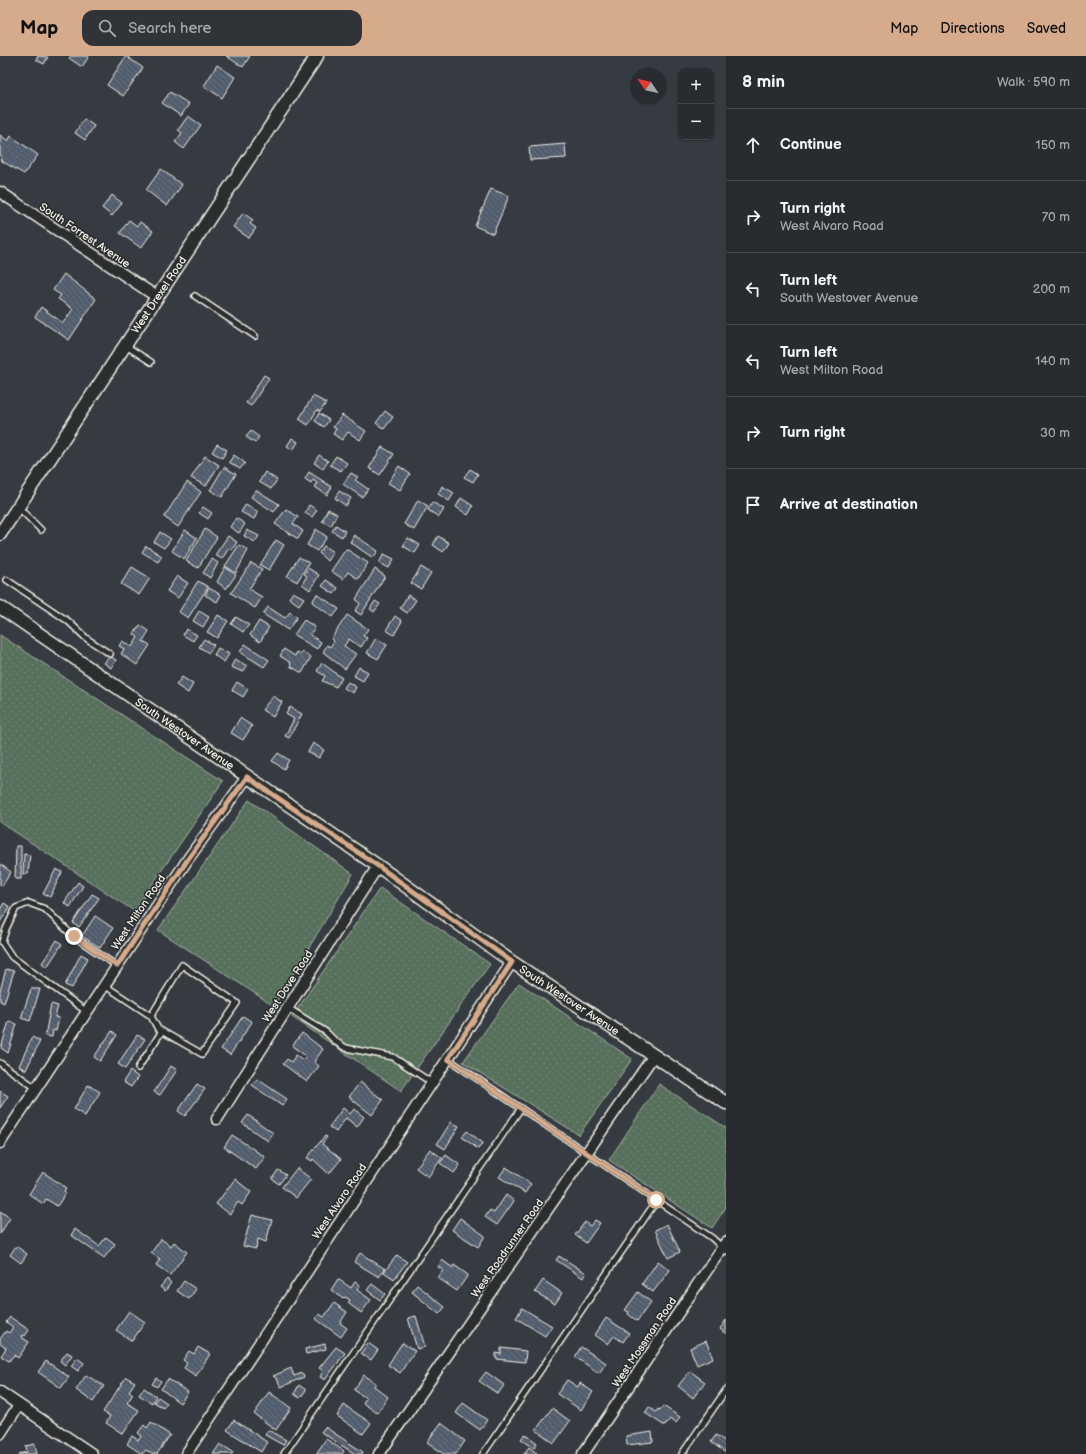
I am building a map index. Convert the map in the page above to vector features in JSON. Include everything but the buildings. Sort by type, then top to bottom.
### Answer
[{"type":"street","name":"West Drexel Road","points":[[0,534],[318,56]]},
{"type":"street","name":"South Forrest Avenue","points":[[0,192],[157,297]]},
{"type":"street","name":"South Westover Avenue","points":[[0,607],[378,866],[512,962],[726,1103]]},
{"type":"street","name":"West Milton Road","points":[[1,1137],[36,1088],[188,859],[247,777]]},
{"type":"street","name":"West Dove Road","points":[[217,1119],[378,866]]},
{"type":"street","name":"West Alvaro Road","points":[[186,1454],[512,962]]},
{"type":"street","name":"West Roadrunner Road","points":[[379,1454],[654,1055]]},
{"type":"street","name":"West Mossman Road","points":[[583,1454],[725,1247]]},
{"type":"street","points":[[0,1392],[90,1453]]},
{"type":"street","points":[[0,1434],[19,1405]]},
{"type":"lane","points":[[195,296],[255,336]]},
{"type":"lane","points":[[125,345],[152,362]]},
{"type":"lane","points":[[18,507],[41,530]]},
{"type":"lane","points":[[7,580],[68,620],[86,638],[110,654]]},
{"type":"lane","points":[[86,1012],[12,957],[2,942],[6,928],[16,908],[29,903],[45,909],[74,936],[117,966]]},
{"type":"lane","points":[[104,985],[151,1016],[158,1029],[162,1032],[202,1054],[237,1003],[182,965],[151,1016]]},
{"type":"lane","points":[[288,1008],[326,1032],[336,1042],[346,1048],[393,1057],[432,1083]]},
{"type":"lane","points":[[138,1068],[162,1032]]},
{"type":"lane","points":[[448,1059],[725,1247]]},
{"type":"lane","points":[[0,1063],[36,1088]]},
{"type":"lane","points":[[284,1454],[521,1108]]},
{"type":"lane","points":[[483,1454],[656,1200]]},
{"type":"lane","points":[[682,1454],[726,1390]]},
{"type":"green space","points":[[0,635],[223,781],[134,911],[0,822]]},
{"type":"green space","points":[[249,800],[353,874],[274,1006],[158,930]]},
{"type":"green space","points":[[380,888],[490,964],[401,1091],[292,1017]]},
{"type":"green space","points":[[519,983],[632,1059],[579,1135],[463,1062]]},
{"type":"green space","points":[[659,1084],[726,1128],[726,1207],[712,1228],[609,1160]]},
{"type":"route","points":[[74,936],[117,966],[188,859],[247,777],[378,866],[512,962],[448,1059],[656,1200]]}]
